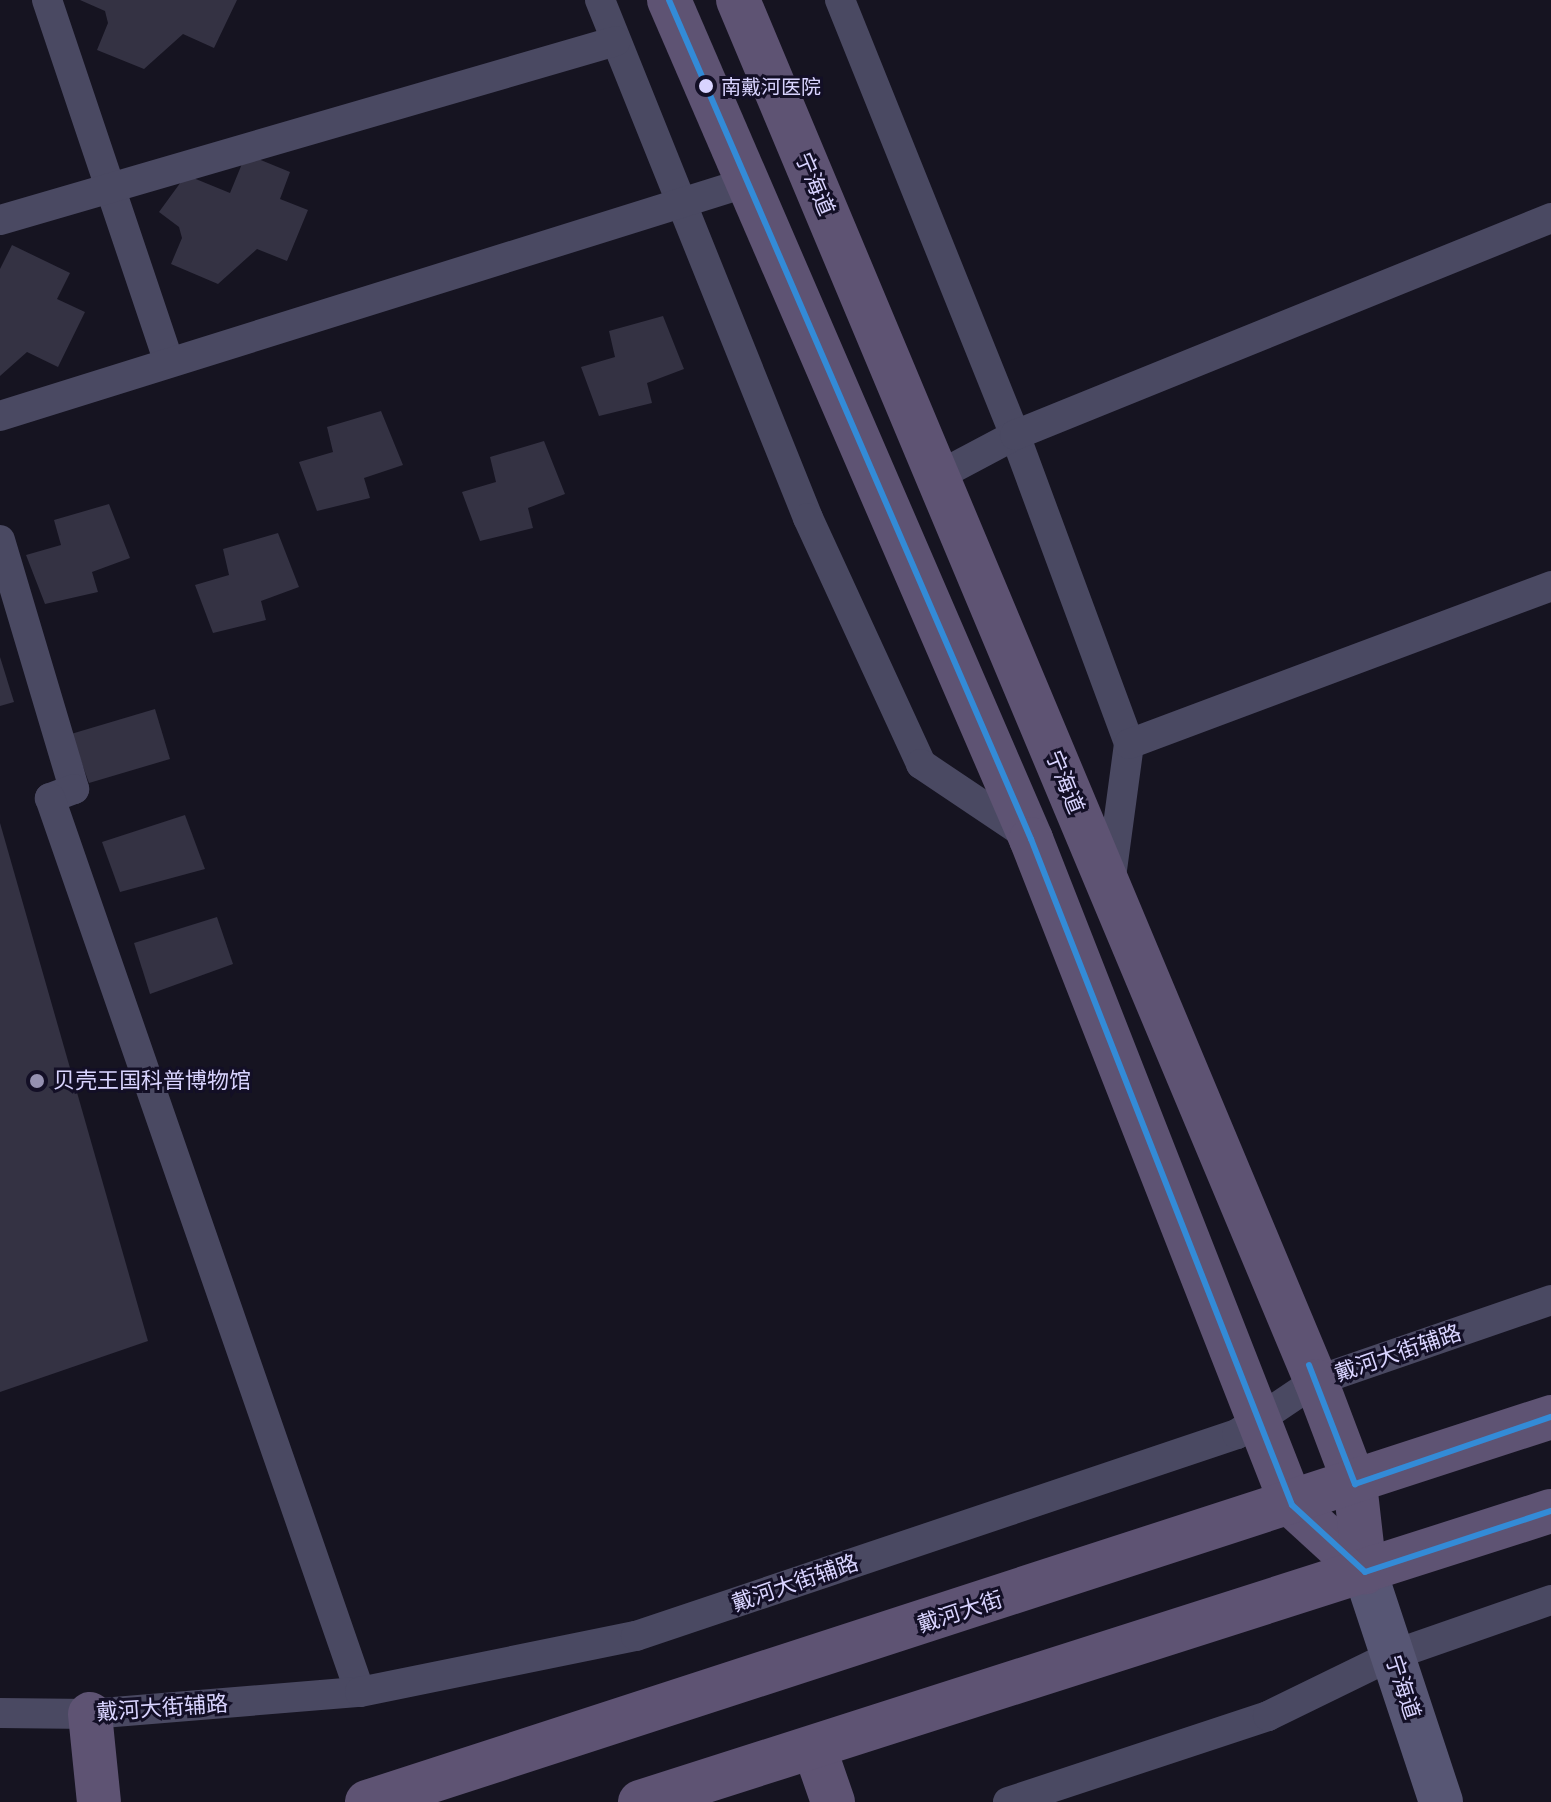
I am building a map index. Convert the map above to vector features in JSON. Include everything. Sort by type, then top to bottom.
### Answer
[{"type":"main road","name":"宁海道","points":[[669,0],[1031,839],[1262,1417],[1292,1505],[1365,1572]]},
{"type":"main road","name":"宁海道","points":[[738,0],[1316,1381],[1355,1484],[1365,1572],[1441,1802]]},
{"type":"main road","name":"戴河大街","points":[[367,1802],[1292,1505],[1551,1417]]},
{"type":"main road","points":[[640,1802],[815,1750],[1551,1511]]},
{"type":"main road","points":[[90,1714],[99,1802]]},
{"type":"main road","points":[[815,1750],[833,1802]]},
{"type":"street","points":[[47,0],[168,360]]},
{"type":"street","points":[[600,0],[808,518],[921,764],[1031,839]]},
{"type":"street","points":[[840,0],[1015,435],[1129,744],[1109,891]]},
{"type":"street","points":[[0,220],[107,186],[616,41]]},
{"type":"street","points":[[0,416],[168,360],[748,182]]},
{"type":"street","points":[[938,476],[1015,435],[1551,218]]},
{"type":"street","points":[[0,540],[74,789],[50,798],[360,1692]]},
{"type":"street","points":[[1129,744],[1551,586]]},
{"type":"street","name":"戴河大街辅路","points":[[0,1713],[90,1714],[360,1692],[636,1636],[1237,1434],[1316,1381],[1551,1300]]},
{"type":"street","points":[[1008,1802],[1268,1716],[1393,1655],[1551,1600]]},
{"type":"building","points":[[80,0],[237,0],[214,48],[183,34],[144,69],[97,50],[108,23],[105,11]]},
{"type":"building","points":[[246,154],[290,172],[280,199],[308,210],[287,261],[257,249],[218,284],[171,264],[182,238],[179,227],[159,212],[186,175],[230,193]]},
{"type":"building","points":[[12,245],[70,273],[57,299],[85,312],[58,367],[27,352],[0,376],[0,269]]},
{"type":"building","points":[[663,316],[684,369],[647,383],[652,403],[599,416],[581,367],[615,357],[609,331]]},
{"type":"building","points":[[381,411],[403,465],[364,478],[370,498],[317,511],[299,462],[333,452],[327,427]]},
{"type":"building","points":[[544,441],[565,494],[528,508],[533,528],[480,541],[462,492],[496,482],[490,457]]},
{"type":"building","points":[[109,504],[130,558],[92,572],[98,592],[45,604],[26,555],[61,545],[54,520]]},
{"type":"building","points":[[278,533],[299,587],[261,601],[266,620],[213,633],[195,585],[229,575],[223,549]]},
{"type":"building","points":[[0,657],[14,702],[0,706]]},
{"type":"building","points":[[155,709],[170,759],[89,783],[71,734]]},
{"type":"building","points":[[185,815],[205,869],[120,892],[102,842]]},
{"type":"building","name":"贝壳王国科普博物馆","points":[[0,823],[148,1341],[0,1392]]},
{"type":"building","points":[[217,917],[233,964],[150,994],[134,943]]},
{"type":"transit line","points":[[669,0],[1031,839],[1292,1505],[1365,1572],[1551,1511]]},
{"type":"transit line","points":[[1309,1365],[1355,1484],[1551,1417]]},
{"type":"place","name":"南戴河医院","points":[[706,86]]},
{"type":"place","name":"贝壳王国科普博物馆","points":[[37,1081]]}]
